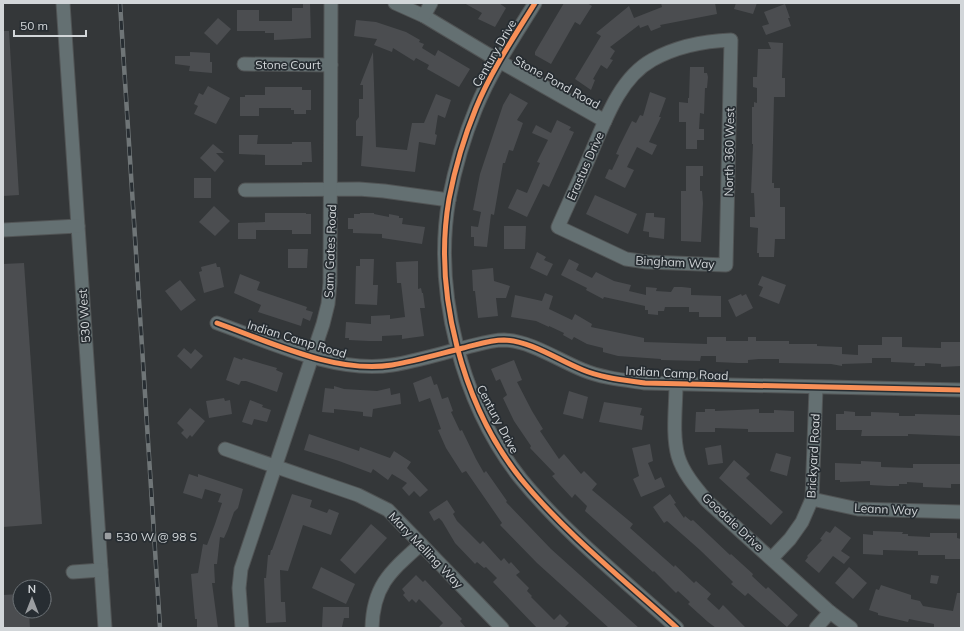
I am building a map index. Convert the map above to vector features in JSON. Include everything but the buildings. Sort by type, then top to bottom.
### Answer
[{"type":"street","name":"530 West","points":[[63,3],[105,628]]},
{"type":"street","name":"Sam Gates Road","points":[[242,628],[239,588],[241,569],[312,357],[328,304],[330,283],[331,189],[331,3]]},
{"type":"street","name":"Stone Pond Road","points":[[395,3],[424,16],[499,61],[605,121]]},
{"type":"street","points":[[424,16],[431,3]]},
{"type":"street","name":"Century Drive","points":[[535,3],[489,80],[471,121],[456,167],[449,200],[446,263],[448,304],[458,349],[468,382],[481,412],[500,447],[520,477],[544,506],[677,628]]},
{"type":"street","name":"Erastus Drive","points":[[558,227],[605,121],[616,100],[631,78],[651,60],[670,51],[693,44],[731,40]]},
{"type":"street","name":"North 360 West","points":[[726,265],[731,40]]},
{"type":"street","name":"Stone Court","points":[[244,64],[331,65]]},
{"type":"street","points":[[245,190],[331,189],[384,191],[449,200]]},
{"type":"street","points":[[3,230],[78,226]]},
{"type":"street","name":"Bingham Way","points":[[558,227],[626,259],[647,262],[726,265]]},
{"type":"street","name":"Indian Camp Road","points":[[217,323],[312,357],[351,366],[374,367],[392,365],[486,342],[504,340],[520,342],[584,371],[613,379],[645,384],[961,390]]},
{"type":"street","name":"Goodale Drive","points":[[676,384],[676,439],[678,457],[695,487],[707,501],[772,558],[830,612],[851,628]]},
{"type":"street","name":"Brickyard Road","points":[[772,558],[790,539],[802,522],[812,500],[816,388]]},
{"type":"street","name":"Mary Melling Way","points":[[225,448],[374,501],[388,510],[502,628]]},
{"type":"street","name":"Leann Way","points":[[812,500],[858,509],[961,512]]},
{"type":"street","points":[[372,628],[372,618],[377,592],[391,572],[421,544]]},
{"type":"street","points":[[73,572],[101,570]]},
{"type":"street","points":[[816,628],[830,612]]},
{"type":"railway","points":[[120,3],[160,628]]},
{"type":"cycle path","points":[[535,3],[503,54],[482,94],[464,141],[451,187],[445,235],[445,272],[449,309],[457,346],[468,382],[483,417],[500,450],[521,479],[538,499],[576,538],[677,628]]},
{"type":"cycle path","points":[[217,323],[281,347],[326,361],[348,365],[371,367],[392,365],[483,343],[504,340],[514,341],[534,347],[590,373],[645,383],[961,390]]},
{"type":"place","name":"530 W @ 98 S","points":[[108,536]]}]
